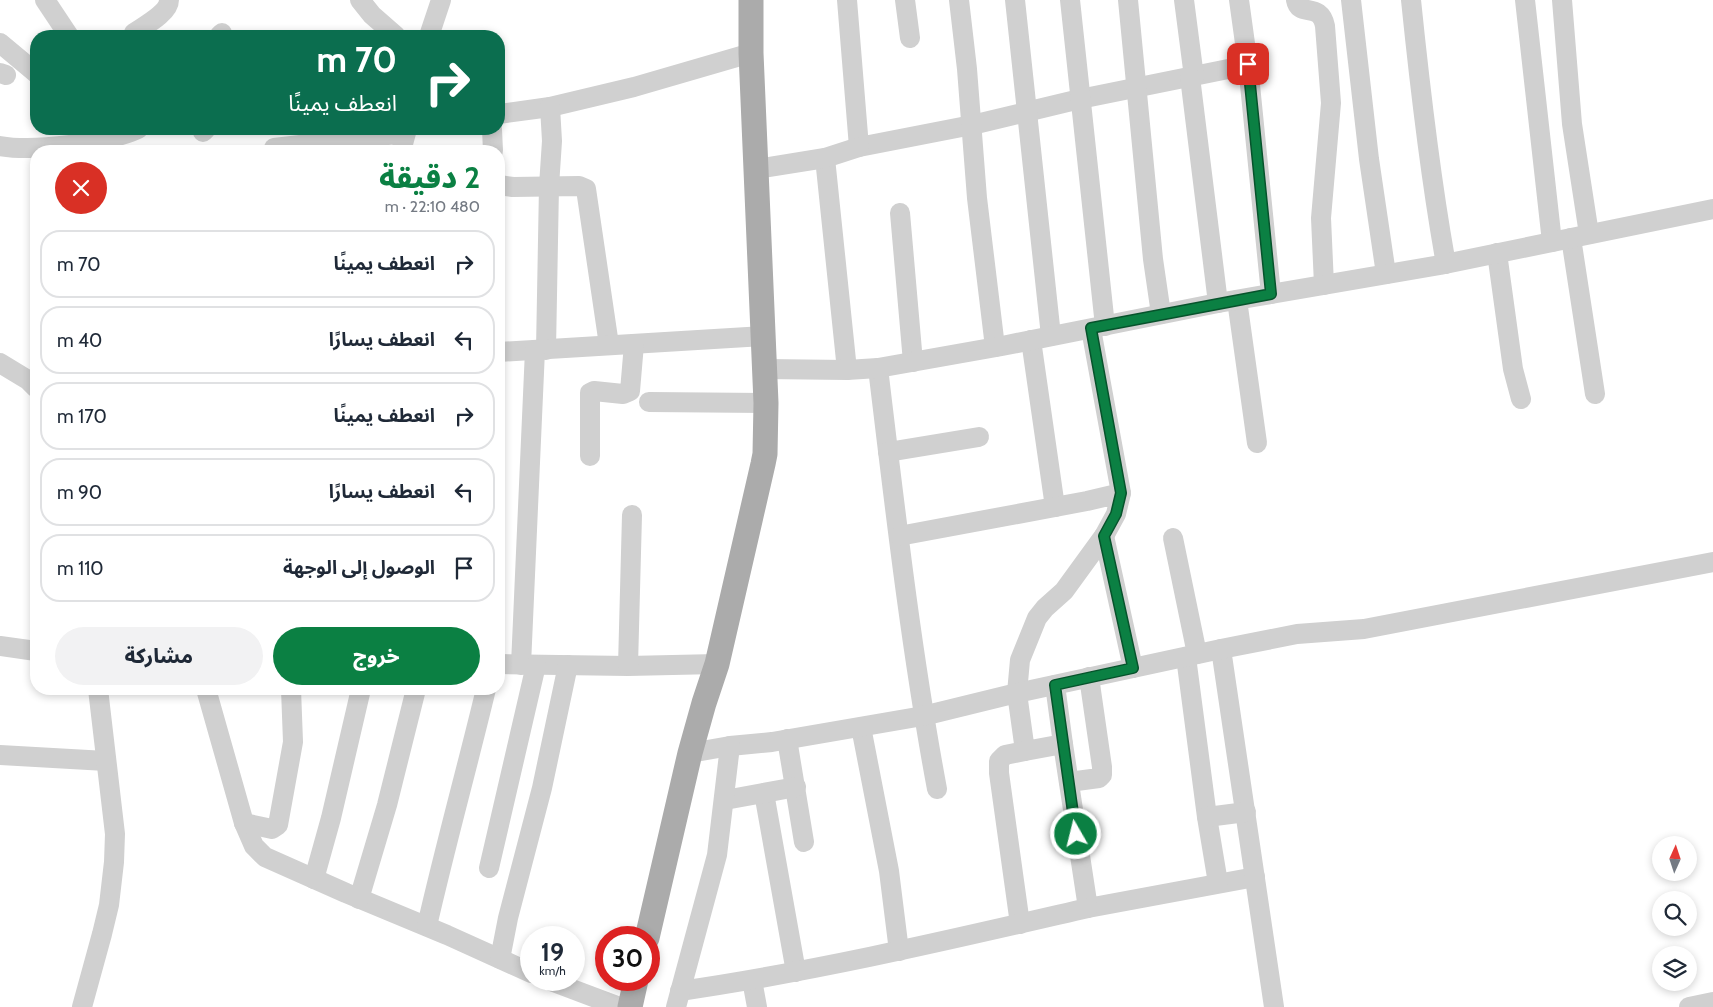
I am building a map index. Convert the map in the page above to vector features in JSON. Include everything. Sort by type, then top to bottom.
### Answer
[{"type":"main road","points":[[649,926],[690,754],[717,664],[765,454],[764,336],[751,53],[751,0]]},
{"type":"main road","points":[[630,1007],[634,991]]},
{"type":"street","points":[[45,0],[64,30]]},
{"type":"street","points":[[138,30],[164,11],[168,6],[169,0]]},
{"type":"street","points":[[360,0],[389,30]]},
{"type":"street","points":[[431,30],[441,0]]},
{"type":"street","points":[[847,0],[859,147]]},
{"type":"street","points":[[905,0],[910,38]]},
{"type":"street","points":[[959,0],[978,198],[995,347]]},
{"type":"street","points":[[1015,0],[1052,336]]},
{"type":"street","points":[[1025,751],[1017,693],[1020,660],[1038,618],[1045,608],[1064,591],[1094,547],[1104,536],[1116,514],[1121,493],[1098,327],[1080,99],[1070,0]]},
{"type":"street","points":[[1128,0],[1153,259],[1161,314]]},
{"type":"street","points":[[1184,0],[1218,303]]},
{"type":"street","points":[[1239,0],[1248,64],[1271,294]]},
{"type":"street","points":[[1296,0],[1296,4],[1300,8],[1317,12],[1324,19],[1325,26],[1331,103],[1321,218],[1324,285]]},
{"type":"street","points":[[1351,0],[1386,274]]},
{"type":"street","points":[[1411,0],[1434,199],[1446,264]]},
{"type":"street","points":[[1525,0],[1552,242]]},
{"type":"street","points":[[1562,0],[1580,236],[1595,394]]},
{"type":"street","points":[[0,43],[30,68]]},
{"type":"street","points":[[505,113],[550,107],[634,87],[751,53]]},
{"type":"street","points":[[756,169],[825,158],[859,147],[972,125],[1080,99],[1248,64]]},
{"type":"street","points":[[489,868],[528,665],[526,522],[540,350],[552,141],[550,107]]},
{"type":"street","points":[[55,145],[119,135]]},
{"type":"street","points":[[313,145],[404,138]]},
{"type":"street","points":[[0,146],[30,147]]},
{"type":"street","points":[[825,158],[847,370]]},
{"type":"street","points":[[505,186],[579,186],[586,188],[609,345]]},
{"type":"street","points":[[765,369],[847,370],[878,368],[1218,303],[1446,264],[1713,209]]},
{"type":"street","points":[[900,213],[913,362]]},
{"type":"street","points":[[1497,253],[1513,369],[1521,399]]},
{"type":"street","points":[[1238,300],[1257,443]]},
{"type":"street","points":[[505,352],[764,336]]},
{"type":"street","points":[[1032,340],[1056,507]]},
{"type":"street","points":[[590,456],[590,393],[594,391],[623,394],[630,391],[634,344]]},
{"type":"street","points":[[0,363],[30,382]]},
{"type":"street","points":[[878,368],[924,716],[937,789]]},
{"type":"street","points":[[650,402],[766,403]]},
{"type":"street","points":[[888,452],[979,437]]},
{"type":"street","points":[[899,536],[1121,493]]},
{"type":"street","points":[[628,666],[632,515]]},
{"type":"street","points":[[1104,536],[1133,668]]},
{"type":"street","points":[[1173,538],[1191,656],[1207,818],[1218,884]]},
{"type":"street","points":[[690,754],[924,716],[1089,677],[1297,634],[1364,629],[1713,562]]},
{"type":"street","points":[[0,646],[30,650]]},
{"type":"street","points":[[1221,649],[1274,1007]]},
{"type":"street","points":[[505,664],[628,666],[717,664]]},
{"type":"street","points":[[500,959],[508,918],[542,788],[568,665]]},
{"type":"street","points":[[1069,782],[1099,778],[1102,775],[1089,677]]},
{"type":"street","points":[[1055,685],[1088,908]]},
{"type":"street","points":[[82,1007],[109,905],[114,862],[115,834],[99,695]]},
{"type":"street","points":[[208,695],[244,823],[254,846],[265,858],[427,926],[520,968]]},
{"type":"street","points":[[244,823],[272,829],[278,825],[293,742],[291,695]]},
{"type":"street","points":[[314,879],[332,818],[360,695]]},
{"type":"street","points":[[359,899],[414,695]]},
{"type":"street","points":[[427,926],[448,835],[485,695]]},
{"type":"street","points":[[861,727],[889,871],[899,951]]},
{"type":"street","points":[[787,739],[804,842]]},
{"type":"street","points":[[1020,924],[999,773],[999,761],[1005,755],[1063,744]]},
{"type":"street","points":[[730,746],[717,855],[678,999],[752,980],[899,951],[1088,908],[1255,876]]},
{"type":"street","points":[[0,754],[106,761]]},
{"type":"street","points":[[725,800],[796,787]]},
{"type":"street","points":[[764,793],[796,972]]},
{"type":"street","points":[[1207,818],[1246,812]]},
{"type":"street","points":[[752,980],[758,1007]]},
{"type":"street","points":[[577,991],[620,1007]]},
{"type":"street","points":[[1689,1007],[1713,1002]]},
{"type":"route","points":[[1076,834],[1055,685],[1133,668],[1104,536],[1113,522],[1121,493],[1091,328],[1271,294],[1248,64]]}]
